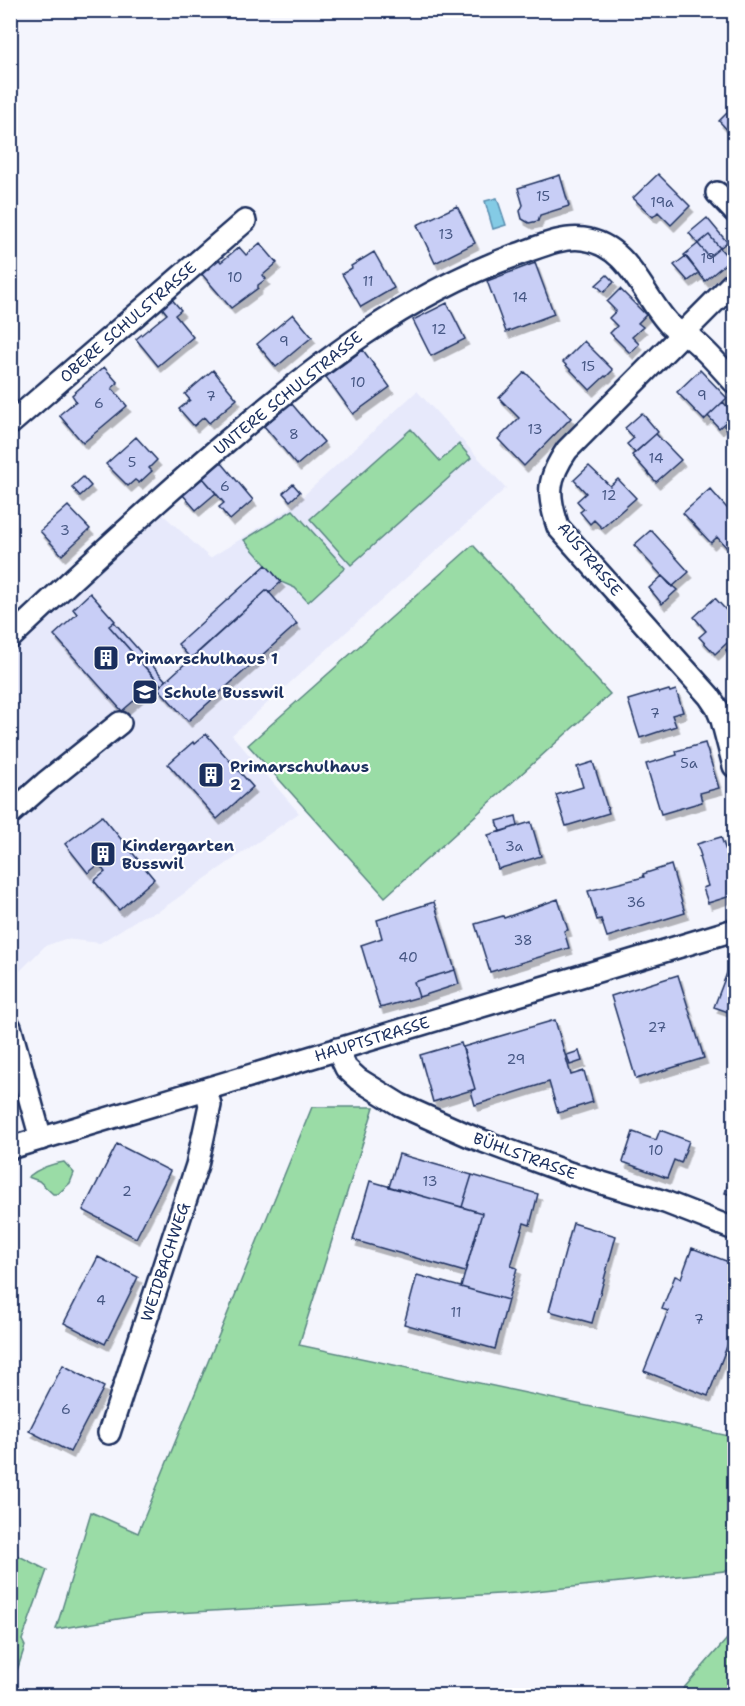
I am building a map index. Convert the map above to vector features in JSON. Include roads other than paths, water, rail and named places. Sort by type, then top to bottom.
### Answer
[{"type":"street","points":[[717,193],[735,211]]},
{"type":"street","name":"OBERE SCHULSTRASSE","points":[[10,424],[245,221]]},
{"type":"street","name":"UNTERE SCHULSTRASSE","points":[[10,638],[189,474],[314,369],[368,330],[408,305],[484,267],[552,242],[583,239],[600,244],[617,254],[670,324],[701,347],[735,382]]},
{"type":"street","name":"AUSTRASSE","points":[[735,282],[567,450],[555,468],[549,486],[558,527],[713,702],[722,720],[735,766]]},
{"type":"street","points":[[10,814],[120,723]]},
{"type":"street","name":"HAUPTSTRASSE","points":[[10,1148],[735,930]]},
{"type":"street","points":[[10,1028],[41,1139]]},
{"type":"street","name":"BÜHLSTRASSE","points":[[337,1050],[346,1068],[358,1079],[400,1105],[462,1133],[569,1173],[665,1202],[735,1229]]},
{"type":"street","name":"WEIDBACHWEG","points":[[109,1433],[197,1165],[210,1105],[206,1089]]},
{"type":"water","points":[[497,198],[506,225],[493,229],[485,201]]},
{"type":"place","name":"Primarschulhaus 1","points":[[106,658]]},
{"type":"place","name":"Schule Busswil","points":[[145,692]]},
{"type":"place","name":"Primarschulhaus 2","points":[[211,775]]},
{"type":"place","name":"Kindergarten Busswil","points":[[103,854]]}]
